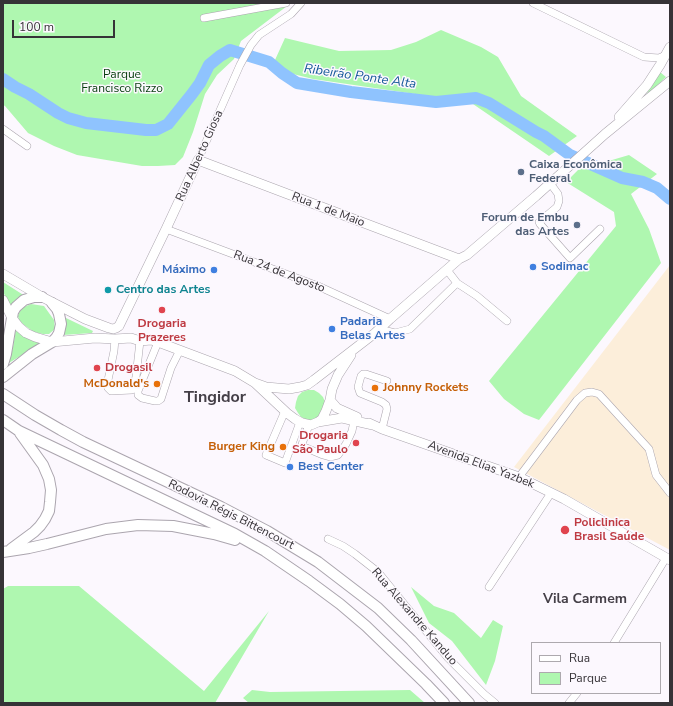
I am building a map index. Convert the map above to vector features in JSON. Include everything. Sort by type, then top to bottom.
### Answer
[{"type":"highway","points":[[3,364],[13,312],[24,300],[34,297],[42,297]]},
{"type":"highway","points":[[3,377],[32,354],[52,342],[59,334],[61,324],[60,314],[52,303]]},
{"type":"highway","name":"Rodovia Régis Bittencourt","points":[[7,397],[35,416],[84,442],[221,507],[267,531],[318,562],[378,608],[411,640],[469,703]]},
{"type":"highway","name":"Rodovia Régis Bittencourt","points":[[3,420],[19,432],[228,530],[265,551],[304,577],[340,604],[380,639],[444,703]]},
{"type":"highway","points":[[6,551],[34,532],[40,526],[49,511],[50,502],[51,490],[49,479],[43,465],[19,432]]},
{"type":"highway","points":[[6,551],[29,548],[106,529],[124,526],[150,525],[173,526],[208,532],[265,551]]},
{"type":"main road","points":[[668,51],[666,61],[670,64]]},
{"type":"main road","points":[[605,134],[647,85],[668,51]]},
{"type":"main road","points":[[255,383],[266,387],[289,389],[307,385],[379,329],[605,134],[670,81]]},
{"type":"main road","name":"Rua Alberto Giosa","points":[[119,326],[198,160]]},
{"type":"main road","name":"Rua 1 de Maio","points":[[198,160],[459,259]]},
{"type":"main road","points":[[443,253],[446,259],[447,270]]},
{"type":"main road","points":[[3,274],[52,303],[85,320],[113,329],[119,326],[123,333],[131,338],[140,341],[150,340],[158,342],[236,371],[255,383],[294,419],[304,424]]},
{"type":"main road","points":[[3,300],[12,318],[19,327],[26,333],[35,337],[52,342],[94,338],[131,338]]},
{"type":"main road","points":[[318,422],[324,415],[338,375],[355,349]]},
{"type":"main road","name":"Avenida Elias Yazbek","points":[[330,400],[337,408],[377,427]]},
{"type":"main road","name":"Avenida Elias Yazbek","points":[[304,424],[315,424],[318,422],[342,418],[377,427],[519,477],[564,499],[668,559]]},
{"type":"street","points":[[204,18],[286,3]]},
{"type":"street","name":"Rua Alberto Giosa","points":[[198,160],[247,50],[259,35],[291,14],[301,3]]},
{"type":"street","points":[[533,3],[644,57],[659,58],[668,51]]},
{"type":"street","points":[[3,129],[27,146]]},
{"type":"street","points":[[550,183],[558,194],[559,201],[557,207],[539,222],[570,258],[600,229]]},
{"type":"street","name":"Rua 24 de Agosto","points":[[166,229],[318,286],[390,319]]},
{"type":"street","points":[[447,270],[457,283],[477,296],[507,321]]},
{"type":"street","points":[[379,329],[396,333],[410,329],[457,283]]},
{"type":"street","points":[[115,339],[107,385],[111,391],[132,390],[136,377],[140,341]]},
{"type":"street","points":[[158,342],[138,391],[138,395],[142,398],[155,401],[161,399],[171,368],[180,350]]},
{"type":"street","points":[[377,427],[387,409],[386,405],[382,402],[360,394],[358,387],[363,374],[387,381]]},
{"type":"street","points":[[519,477],[577,400],[585,393],[592,392],[599,394],[649,449],[656,475],[670,493]]},
{"type":"street","points":[[285,411],[266,455],[285,463],[304,424]]},
{"type":"street","points":[[304,424],[302,444],[304,447],[330,457],[338,455],[346,444],[352,431],[354,421]]},
{"type":"street","points":[[489,587],[551,493]]},
{"type":"street","name":"Rua Alexandre Kanduo","points":[[328,539],[343,546],[378,572],[448,658],[495,703]]},
{"type":"street","points":[[615,642],[668,559]]},
{"type":"street","points":[[569,703],[576,694]]},
{"type":"shaded area","points":[[670,265],[670,550],[514,467]]},
{"type":"green space","name":"Parque Francisco Rizzo","points":[[3,3],[291,3],[241,41],[234,59],[217,75],[205,94],[183,157],[175,165],[142,166],[77,155],[54,146],[28,133],[3,105]]},
{"type":"green space","points":[[441,30],[481,47],[498,57],[521,96],[577,136],[549,156],[470,102],[313,79],[289,73],[275,60],[285,38],[339,51],[391,50],[416,42]]},
{"type":"green space","points":[[660,72],[666,77],[644,98]]},
{"type":"green space","points":[[629,155],[657,174],[631,194],[649,229],[661,263],[539,420],[524,414],[504,399],[489,381],[616,226],[614,212],[566,182],[578,170]]},
{"type":"green space","points":[[3,282],[25,296],[14,301],[10,308],[3,291]]},
{"type":"green space","points":[[31,304],[44,306],[54,320],[55,329],[49,334],[34,332],[19,320],[18,316],[20,311],[24,307]]},
{"type":"green space","points":[[66,318],[93,331],[92,333],[63,335]]},
{"type":"green space","points":[[16,329],[41,343],[9,363],[13,347]]},
{"type":"green space","points":[[314,390],[319,393],[325,402],[318,418],[313,420],[307,420],[301,417],[295,408],[298,396],[302,392]]},
{"type":"green space","points":[[8,586],[79,586],[204,691],[269,611],[215,703],[3,703],[3,589]]},
{"type":"green space","points":[[411,587],[434,606],[454,613],[481,638],[493,620],[503,626],[495,661],[486,685],[452,641],[429,623]]},
{"type":"green space","points":[[252,690],[270,692],[410,690],[425,703],[249,703],[243,698]]},
{"type":"waterway","name":"Ribeirão Ponte Alta","points":[[3,79],[68,118],[86,123],[156,130],[168,124],[200,83],[209,65],[230,50],[269,62],[297,83],[351,92],[436,102],[476,98],[489,103],[544,136],[570,155],[622,178],[643,182],[657,188],[670,199]]},
{"type":"place","name":"Caixa Econômica Federal","points":[[521,172]]},
{"type":"place","name":"Forum de Embu das Artes","points":[[577,225]]},
{"type":"place","name":"Sodimac","points":[[533,267]]},
{"type":"place","name":"Máximo","points":[[214,270]]},
{"type":"place","name":"Centro das Artes","points":[[108,290]]},
{"type":"place","name":"Drogaria Prazeres","points":[[162,310]]},
{"type":"place","name":"Padaria Belas Artes","points":[[332,329]]},
{"type":"place","name":"Drogasil","points":[[97,368]]},
{"type":"place","name":"McDonald's","points":[[157,384]]},
{"type":"place","name":"Johnny Rockets","points":[[375,388]]},
{"type":"place","name":"Drogaria São Paulo","points":[[356,443]]},
{"type":"place","name":"Burger King","points":[[283,447]]},
{"type":"place","name":"Best Center","points":[[290,467]]},
{"type":"place","name":"Policlinica Brasil Saúde","points":[[565,530]]},
{"type":"district","name":"Tingidor","points":[[215,398]]},
{"type":"district","name":"Vila Carmem","points":[[585,600]]}]
